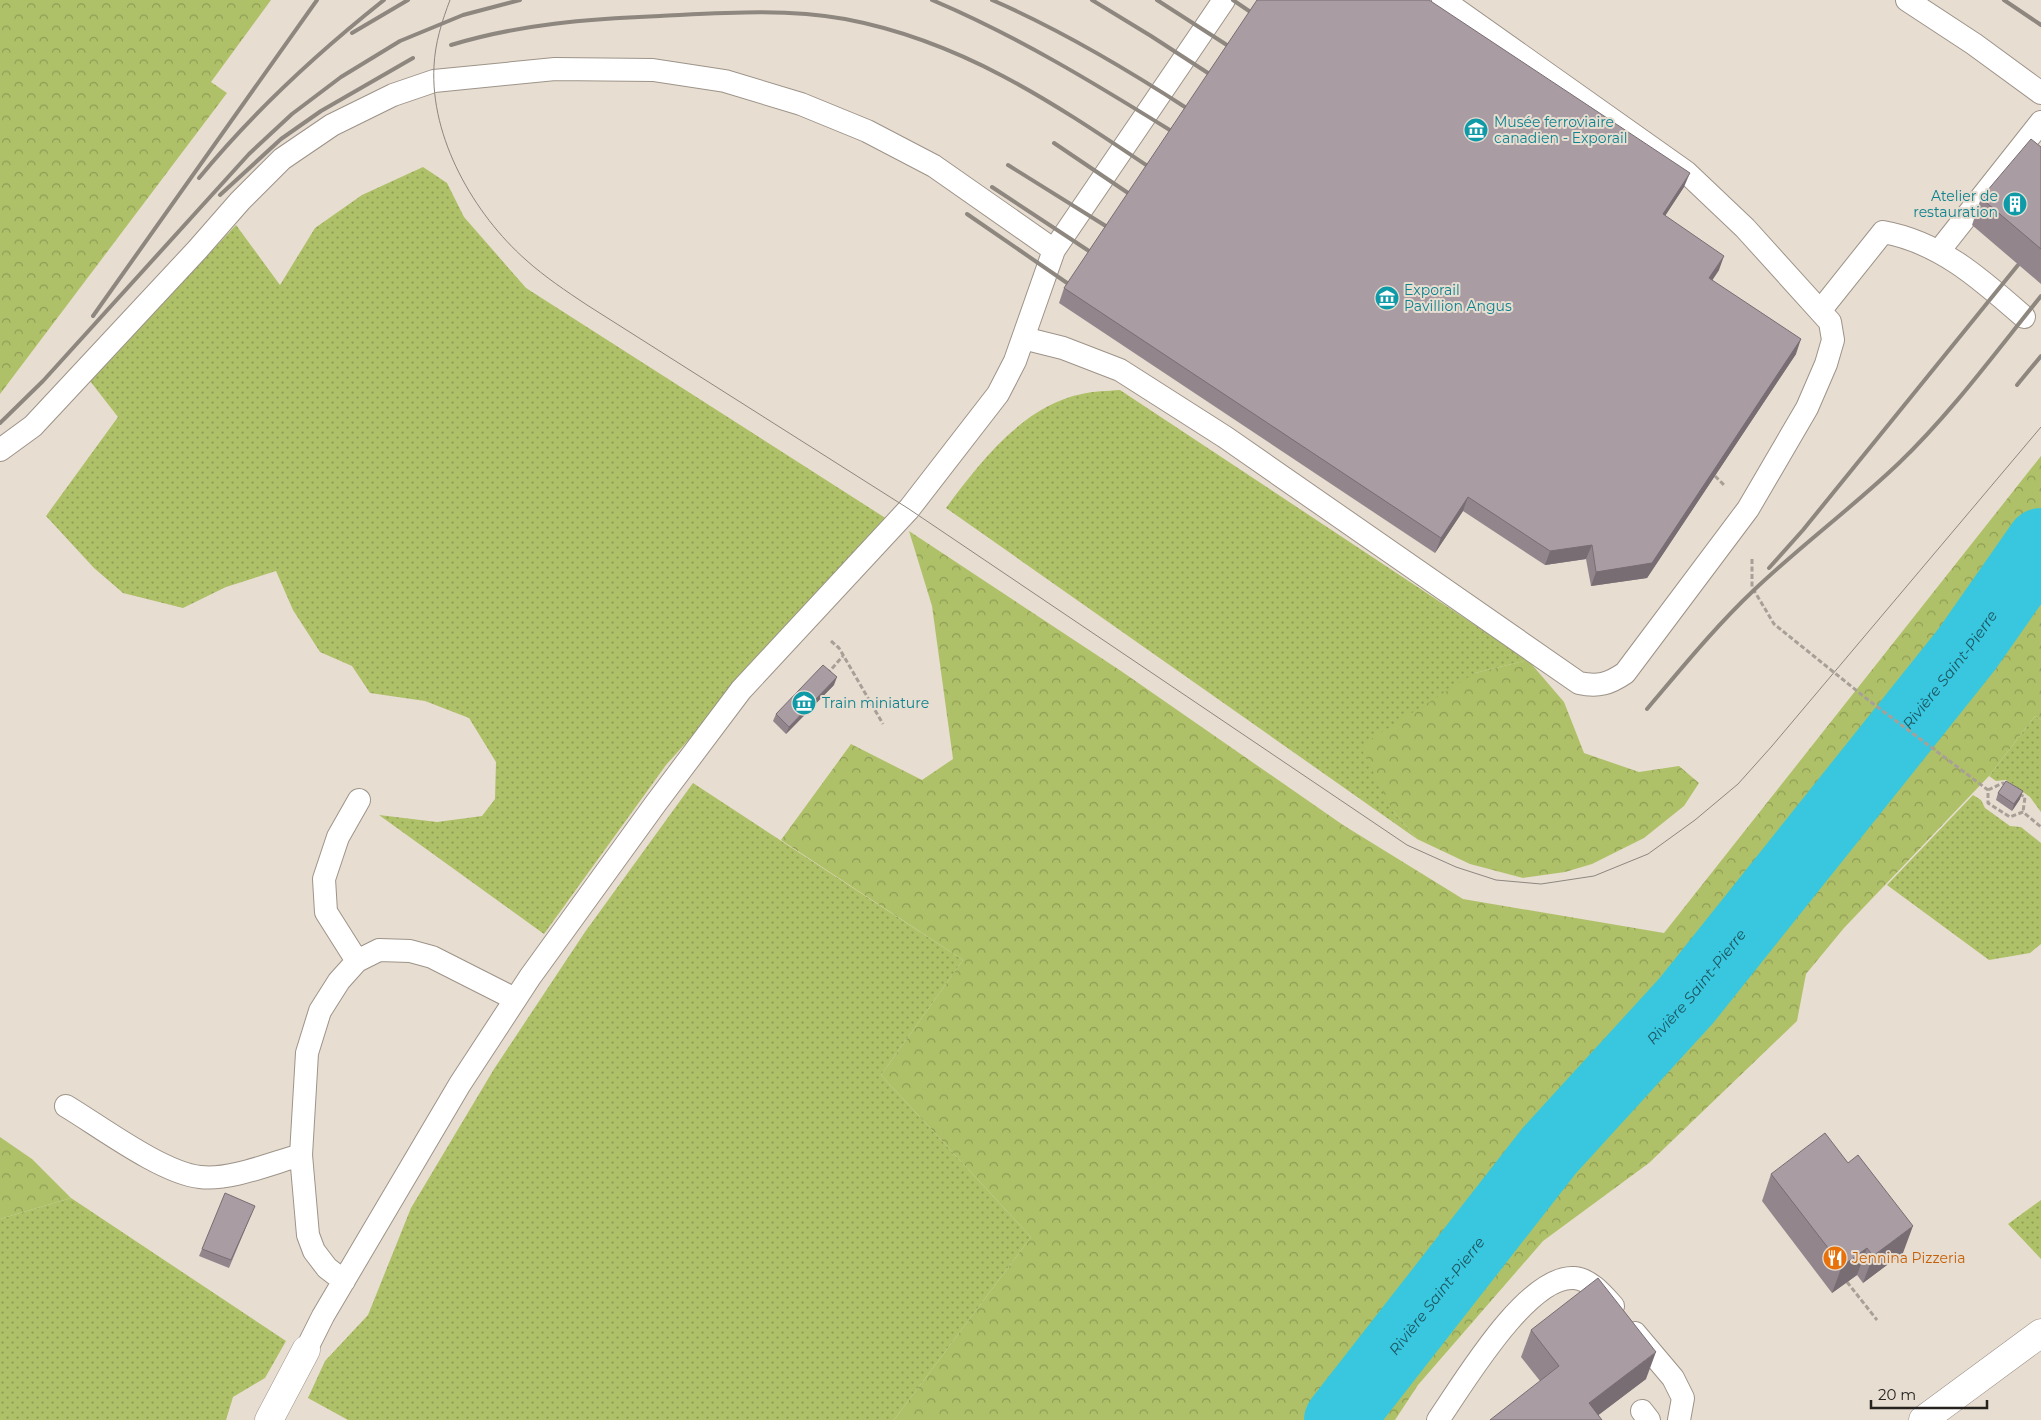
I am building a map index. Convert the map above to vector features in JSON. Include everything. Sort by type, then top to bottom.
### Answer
[{"type":"main road","points":[[1923,1420],[2041,1333]]},
{"type":"main road","points":[[269,1420],[306,1350]]},
{"type":"lane","points":[[306,1350],[344,1280],[460,1084],[515,999],[740,690],[909,509],[998,394],[1015,361],[1024,338],[1054,250],[1224,0]]},
{"type":"lane","points":[[1024,338],[1095,359],[1120,370],[1233,443],[1579,683],[1594,686],[1612,682],[1625,673],[1748,509],[1807,408],[1826,364],[1833,340],[1830,322],[1745,228],[1686,172],[1443,0]]},
{"type":"lane","points":[[1907,0],[1974,44],[2041,93]]},
{"type":"lane","points":[[0,450],[33,426],[198,249],[240,201],[282,159],[332,125],[393,95],[434,82],[555,69],[653,70],[725,81],[801,104],[867,131],[934,166],[1054,250]]},
{"type":"lane","points":[[1939,251],[2041,122]]},
{"type":"lane","points":[[1820,311],[1883,232],[1903,236],[1939,251],[1983,281],[2024,317]]},
{"type":"lane","points":[[357,961],[326,912],[324,879],[338,837],[359,800]]},
{"type":"lane","points":[[344,1280],[323,1262],[314,1251],[308,1235],[300,1155],[306,1053],[320,1011],[339,981],[357,961],[379,950],[410,951],[432,957],[515,999]]},
{"type":"lane","points":[[66,1106],[169,1169],[201,1178],[226,1176],[300,1155]]},
{"type":"lane","points":[[1438,1420],[1509,1319],[1555,1280],[1575,1278],[1591,1284],[1602,1294],[1673,1378],[1683,1398],[1678,1420]]},
{"type":"path","points":[[1748,509],[1754,518],[1757,529],[1750,576],[1752,587],[1774,624],[1866,699],[1988,790]]},
{"type":"path","points":[[808,617],[839,648],[883,724]]},
{"type":"path","points":[[825,676],[843,656]]},
{"type":"path","points":[[1988,790],[2003,783],[2010,788]]},
{"type":"path","points":[[1988,790],[1988,803],[2010,817],[2023,812]]},
{"type":"path","points":[[2017,793],[2024,797],[2023,812]]},
{"type":"path","points":[[2023,812],[2041,827]]},
{"type":"path","points":[[1847,1282],[1877,1320]]},
{"type":"green space","points":[[0,0],[271,0],[211,82],[227,93],[0,394]]},
{"type":"green space","points":[[423,167],[447,183],[464,217],[526,288],[887,519],[666,765],[544,934],[379,815],[437,822],[482,816],[495,799],[496,762],[469,718],[425,701],[370,693],[352,666],[320,652],[293,610],[276,571],[226,587],[183,608],[123,593],[94,568],[46,516],[118,417],[90,381],[236,225],[280,285],[315,228],[362,195]]},
{"type":"green space","points":[[1120,390],[1528,660],[1475,673],[1393,811],[1417,839],[946,508],[988,455],[1022,423],[1041,410],[1061,400],[1082,394]]},
{"type":"green space","points":[[2041,456],[2041,720],[2035,716],[1989,776],[1844,928],[1806,974],[1797,1021],[1649,1163],[1543,1241],[1418,1385],[1395,1420],[894,1420],[1031,1237],[881,1075],[963,960],[781,840],[851,744],[922,780],[953,759],[932,606],[909,531],[1121,671],[1343,825],[1463,899],[1664,933]]},
{"type":"green space","points":[[1528,660],[1564,702],[1584,753],[1639,772],[1679,766],[1699,783],[1684,806],[1644,838],[1592,864],[1565,872],[1523,878],[1470,864],[1417,839],[1393,811],[1360,746],[1475,673]]},
{"type":"green space","points":[[2035,716],[2041,720],[2041,812],[2030,797],[2006,780],[1996,781],[1989,776]]},
{"type":"green space","points":[[693,783],[963,960],[881,1075],[1031,1237],[894,1420],[348,1420],[308,1398],[325,1361],[368,1315],[411,1208],[494,1069],[585,932]]},
{"type":"green space","points":[[1973,795],[1981,800],[1985,808],[2010,826],[2021,827],[2041,843],[2041,944],[2030,953],[1989,960],[1887,885]]},
{"type":"green space","points":[[0,1137],[32,1159],[71,1198],[0,1219]]},
{"type":"green space","points":[[71,1198],[286,1341],[265,1378],[233,1397],[226,1420],[0,1420],[0,1219]]},
{"type":"green space","points":[[2041,1200],[2041,1259],[2008,1224]]},
{"type":"building","name":"Exporail Pavillion Angus","points":[[1257,0],[1429,0],[1690,173],[1663,214],[1724,256],[1709,278],[1801,339],[1652,563],[1596,572],[1592,545],[1550,551],[1468,497],[1441,538],[1064,288]]},
{"type":"building","points":[[2031,139],[2041,147],[2041,249],[1981,198]]},
{"type":"building","name":"Train miniature","points":[[823,665],[837,677],[789,727],[776,714]]},
{"type":"building","points":[[2006,781],[2023,791],[2014,804],[1998,793]]},
{"type":"building","points":[[1825,1133],[1848,1163],[1858,1155],[1913,1226],[1873,1256],[1867,1248],[1842,1266],[1771,1174]]},
{"type":"building","points":[[225,1193],[255,1206],[231,1260],[202,1249]]},
{"type":"building","points":[[1598,1278],[1656,1352],[1589,1403],[1602,1420],[1490,1420],[1559,1366],[1531,1330]]},
{"type":"waterway","name":"Rivière Saint-Pierre","points":[[1339,1420],[1549,1151],[1686,1001],[1967,649],[2041,543]]},
{"type":"tram line","points":[[450,0],[439,32],[434,66],[439,120],[459,173],[473,197],[507,241],[533,266],[587,305],[909,509],[1407,845],[1456,867],[1496,880],[1541,884],[1594,876],[1648,854],[1695,820],[1738,784],[1772,746],[2041,427]]},
{"type":"railway","points":[[93,316],[317,0]]},
{"type":"railway","points":[[199,178],[264,106],[310,62],[384,0]]},
{"type":"railway","points":[[352,33],[408,0]]},
{"type":"railway","points":[[0,423],[43,381],[249,154],[292,114],[341,77],[400,41],[463,15],[520,0]]},
{"type":"railway","points":[[932,0],[1025,45],[1173,132]]},
{"type":"railway","points":[[992,0],[1092,50],[1188,109]]},
{"type":"railway","points":[[1092,0],[1211,75]]},
{"type":"railway","points":[[1157,0],[1230,47]]},
{"type":"railway","points":[[1233,0],[1252,13]]},
{"type":"railway","points":[[2004,0],[2041,25]]},
{"type":"railway","points":[[451,45],[528,27],[607,19],[752,12],[799,13],[845,19],[888,29],[928,42],[967,58],[1041,97],[1149,167]]},
{"type":"railway","points":[[220,195],[281,139],[321,111],[413,58]]},
{"type":"railway","points":[[1054,143],[1131,195]]},
{"type":"railway","points":[[1008,165],[1109,228]]},
{"type":"railway","points":[[992,187],[1092,253]]},
{"type":"railway","points":[[967,214],[1070,285]]},
{"type":"railway","points":[[1769,568],[1803,530],[2018,265]]},
{"type":"railway","points":[[1647,709],[1685,664],[1753,591],[1881,480],[1918,444],[1972,382],[2041,296]]},
{"type":"railway","points":[[2017,385],[2041,356]]},
{"type":"place","name":"Musée ferroviaire canadien - Exporail","points":[[1476,130]]},
{"type":"place","name":"Atelier de restauration","points":[[2015,204]]},
{"type":"place","name":"Exporail Pavillion Angus","points":[[1387,298]]},
{"type":"place","name":"Train miniature","points":[[804,703]]},
{"type":"place","name":"Jennina Pizzeria","points":[[1835,1258]]}]
